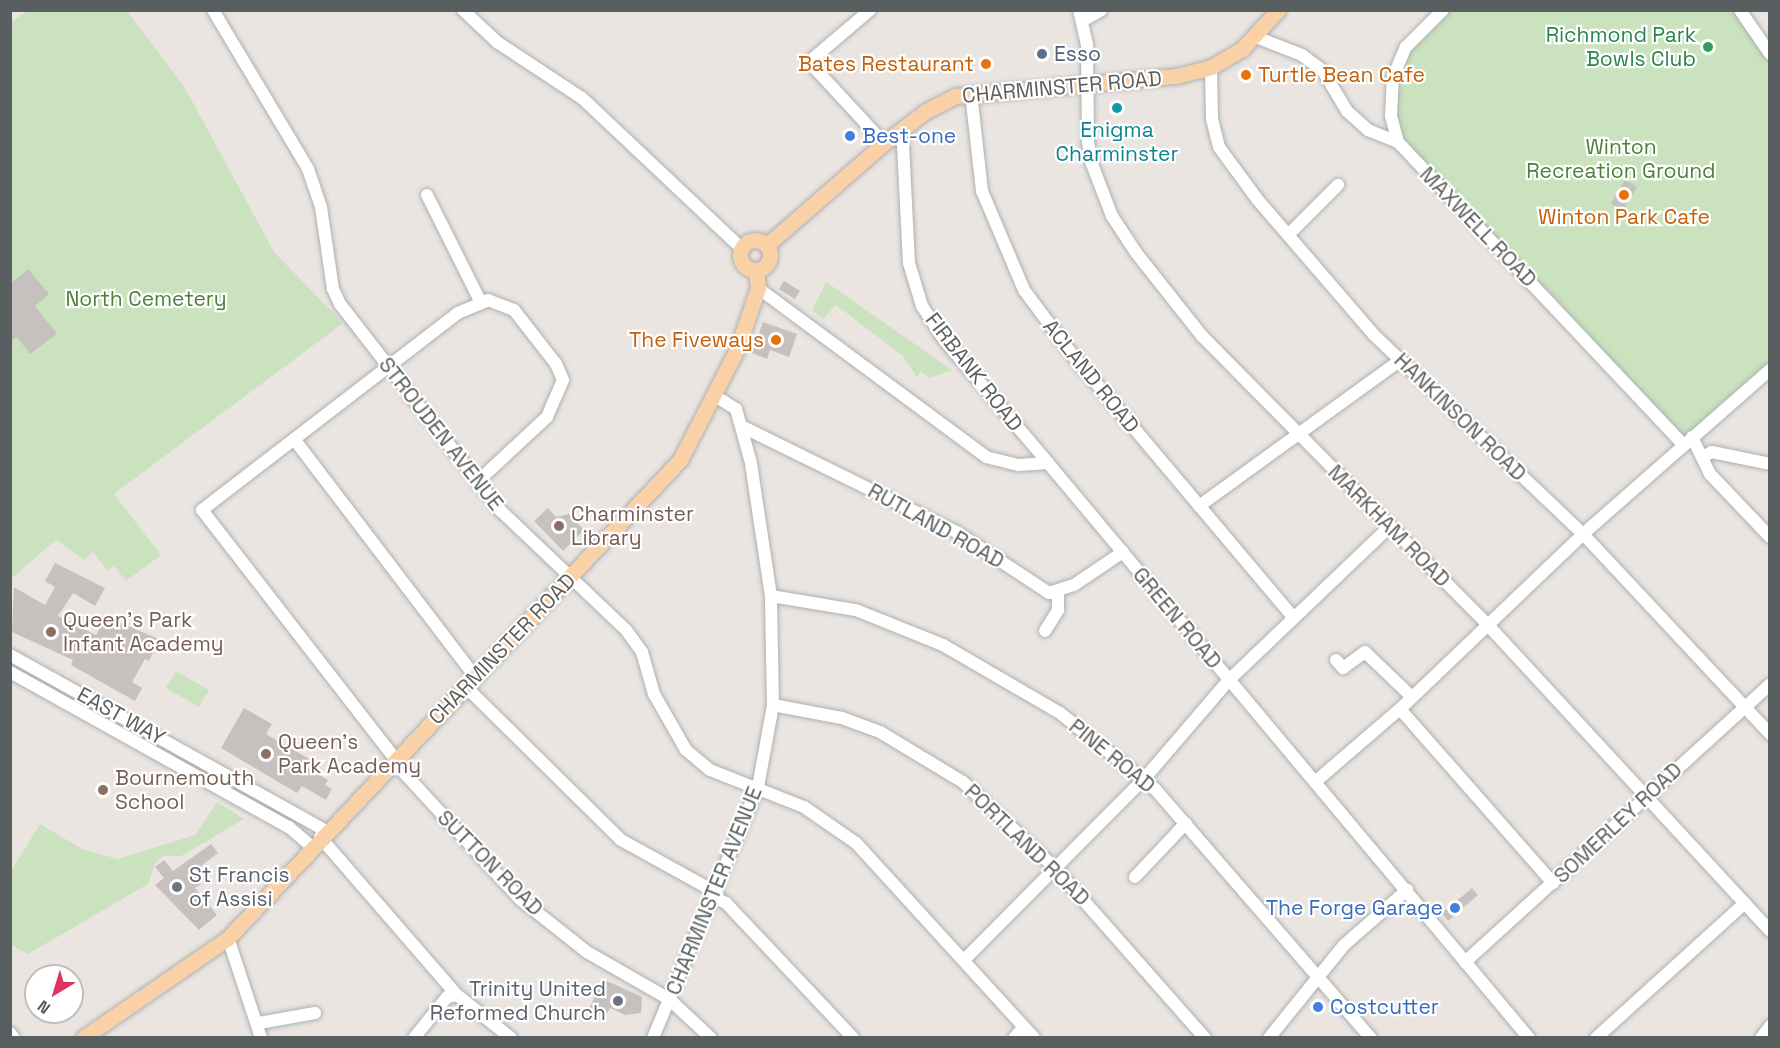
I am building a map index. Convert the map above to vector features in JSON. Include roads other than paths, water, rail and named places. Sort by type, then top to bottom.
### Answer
[{"type":"main road","name":"CHARMINSTER ROAD","points":[[766,245],[884,143],[926,111],[971,93],[1176,76],[1211,67],[1256,37],[1278,10]]},
{"type":"main road","points":[[753,240],[766,245],[769,262],[756,270],[742,264],[741,248],[753,240]]},
{"type":"main road","name":"CHARMINSTER ROAD","points":[[83,1038],[228,938],[319,838],[472,683],[680,460],[717,397],[758,288],[756,270]]},
{"type":"street","name":"STROUDEN AVENUE","points":[[213,10],[308,169],[321,207],[333,289],[387,366],[477,482],[569,579],[626,630],[642,652],[654,694],[686,750],[711,770],[758,787],[821,817],[856,843],[965,959],[1034,1038]]},
{"type":"street","points":[[463,10],[497,42],[582,98],[741,248]]},
{"type":"street","points":[[870,10],[809,62],[884,143]]},
{"type":"street","points":[[1082,15],[1101,10]]},
{"type":"street","points":[[1398,142],[1391,115],[1393,77],[1406,47],[1443,10]]},
{"type":"street","points":[[1740,10],[1770,54]]},
{"type":"street","name":"MARKHAM ROAD","points":[[1082,15],[1092,164],[1119,228],[1202,336],[1487,624],[1770,931]]},
{"type":"street","name":"MAXWELL ROAD","points":[[1256,37],[1302,55],[1323,71],[1347,111],[1368,130],[1398,142],[1704,456],[1710,474],[1770,537]]},
{"type":"street","name":"HANKINSON ROAD","points":[[1211,67],[1212,119],[1219,147],[1288,235],[1401,360],[1583,534],[1770,734]]},
{"type":"street","name":"ACLAND ROAD","points":[[971,93],[982,191],[1021,284],[1074,357],[1294,618]]},
{"type":"street","name":"FIRBANK ROAD","points":[[898,132],[903,146],[909,263],[922,306],[945,341],[1048,463]]},
{"type":"street","points":[[1288,235],[1338,185]]},
{"type":"street","points":[[427,195],[480,301],[514,310],[556,364],[563,380],[547,417],[477,482]]},
{"type":"street","points":[[758,288],[986,457],[1018,465],[1048,463]]},
{"type":"street","points":[[480,301],[387,366],[294,439],[472,683],[621,840],[726,903],[854,1038]]},
{"type":"street","points":[[1199,506],[1401,360]]},
{"type":"street","points":[[1315,782],[1400,709],[1583,534],[1770,370]]},
{"type":"street","name":"CHARMINSTER AVENUE","points":[[653,1038],[716,896],[758,787],[773,705],[771,596],[743,427],[736,409],[717,397]]},
{"type":"street","name":"RUTLAND ROAD","points":[[743,427],[958,533],[1049,593],[1058,593]]},
{"type":"street","name":"SUTTON ROAD","points":[[294,439],[202,510],[395,761],[520,899],[587,952],[669,999],[711,1038]]},
{"type":"street","points":[[1704,456],[1712,452],[1770,464]]},
{"type":"street","name":"GREEN ROAD","points":[[1048,463],[1529,1038]]},
{"type":"street","points":[[965,959],[1144,779],[1229,680],[1390,526]]},
{"type":"street","points":[[1045,631],[1058,610],[1058,593],[1123,552]]},
{"type":"street","name":"PINE ROAD","points":[[771,596],[856,610],[943,645],[1060,713],[1144,779],[1186,824],[1371,1038]]},
{"type":"street","points":[[1336,660],[1343,668],[1365,652],[1412,697]]},
{"type":"street","name":"EAST WAY","points":[[10,655],[319,838]]},
{"type":"street","name":"EAST WAY","points":[[10,672],[289,827],[319,838]]},
{"type":"street","name":"SOMERLEY ROAD","points":[[1465,962],[1770,684]]},
{"type":"street","name":"PORTLAND ROAD","points":[[773,705],[842,718],[924,755],[963,782],[1055,868],[1205,1038]]},
{"type":"street","points":[[1400,709],[1553,883]]},
{"type":"street","points":[[1136,877],[1186,824]]},
{"type":"street","points":[[319,838],[457,994],[511,1038]]},
{"type":"street","points":[[1269,1038],[1317,974],[1407,890]]},
{"type":"street","points":[[1596,1038],[1744,903]]},
{"type":"street","points":[[228,938],[260,1023],[261,1038]]},
{"type":"street","points":[[414,1038],[447,997],[457,994]]},
{"type":"street","points":[[260,1023],[315,1013]]},
{"type":"street","points":[[1761,1038],[1770,1026]]},
{"type":"street","points":[[1014,1038],[1024,1027]]},
{"type":"street","points":[[10,1033],[14,1038]]},
{"type":"place","name":"Richmond Park Bowls Club","points":[[1708,47]]},
{"type":"place","name":"Esso","points":[[1042,54]]},
{"type":"place","name":"Bates Restaurant","points":[[986,64]]},
{"type":"place","name":"Turtle Bean Cafe","points":[[1246,75]]},
{"type":"place","name":"Enigma Charminster","points":[[1117,108]]},
{"type":"place","name":"Best-one","points":[[850,136]]},
{"type":"place","name":"Winton Park Cafe","points":[[1624,195]]},
{"type":"place","name":"The Fiveways","points":[[776,340]]},
{"type":"place","name":"Charminster Library","points":[[559,526]]},
{"type":"place","name":"Queen's Park Infant Academy","points":[[51,632]]},
{"type":"place","name":"Queen's Park Academy","points":[[266,754]]},
{"type":"place","name":"Bournemouth School","points":[[103,790]]},
{"type":"place","name":"St Francis of Assisi","points":[[177,887]]},
{"type":"place","name":"The Forge Garage","points":[[1455,908]]},
{"type":"place","name":"Trinity United Reformed Church","points":[[618,1001]]},
{"type":"place","name":"Costcutter","points":[[1318,1007]]},
{"type":"park label","name":"Winton Recreation Ground","points":[[1621,159]]},
{"type":"park label","name":"North Cemetery","points":[[146,299]]}]
